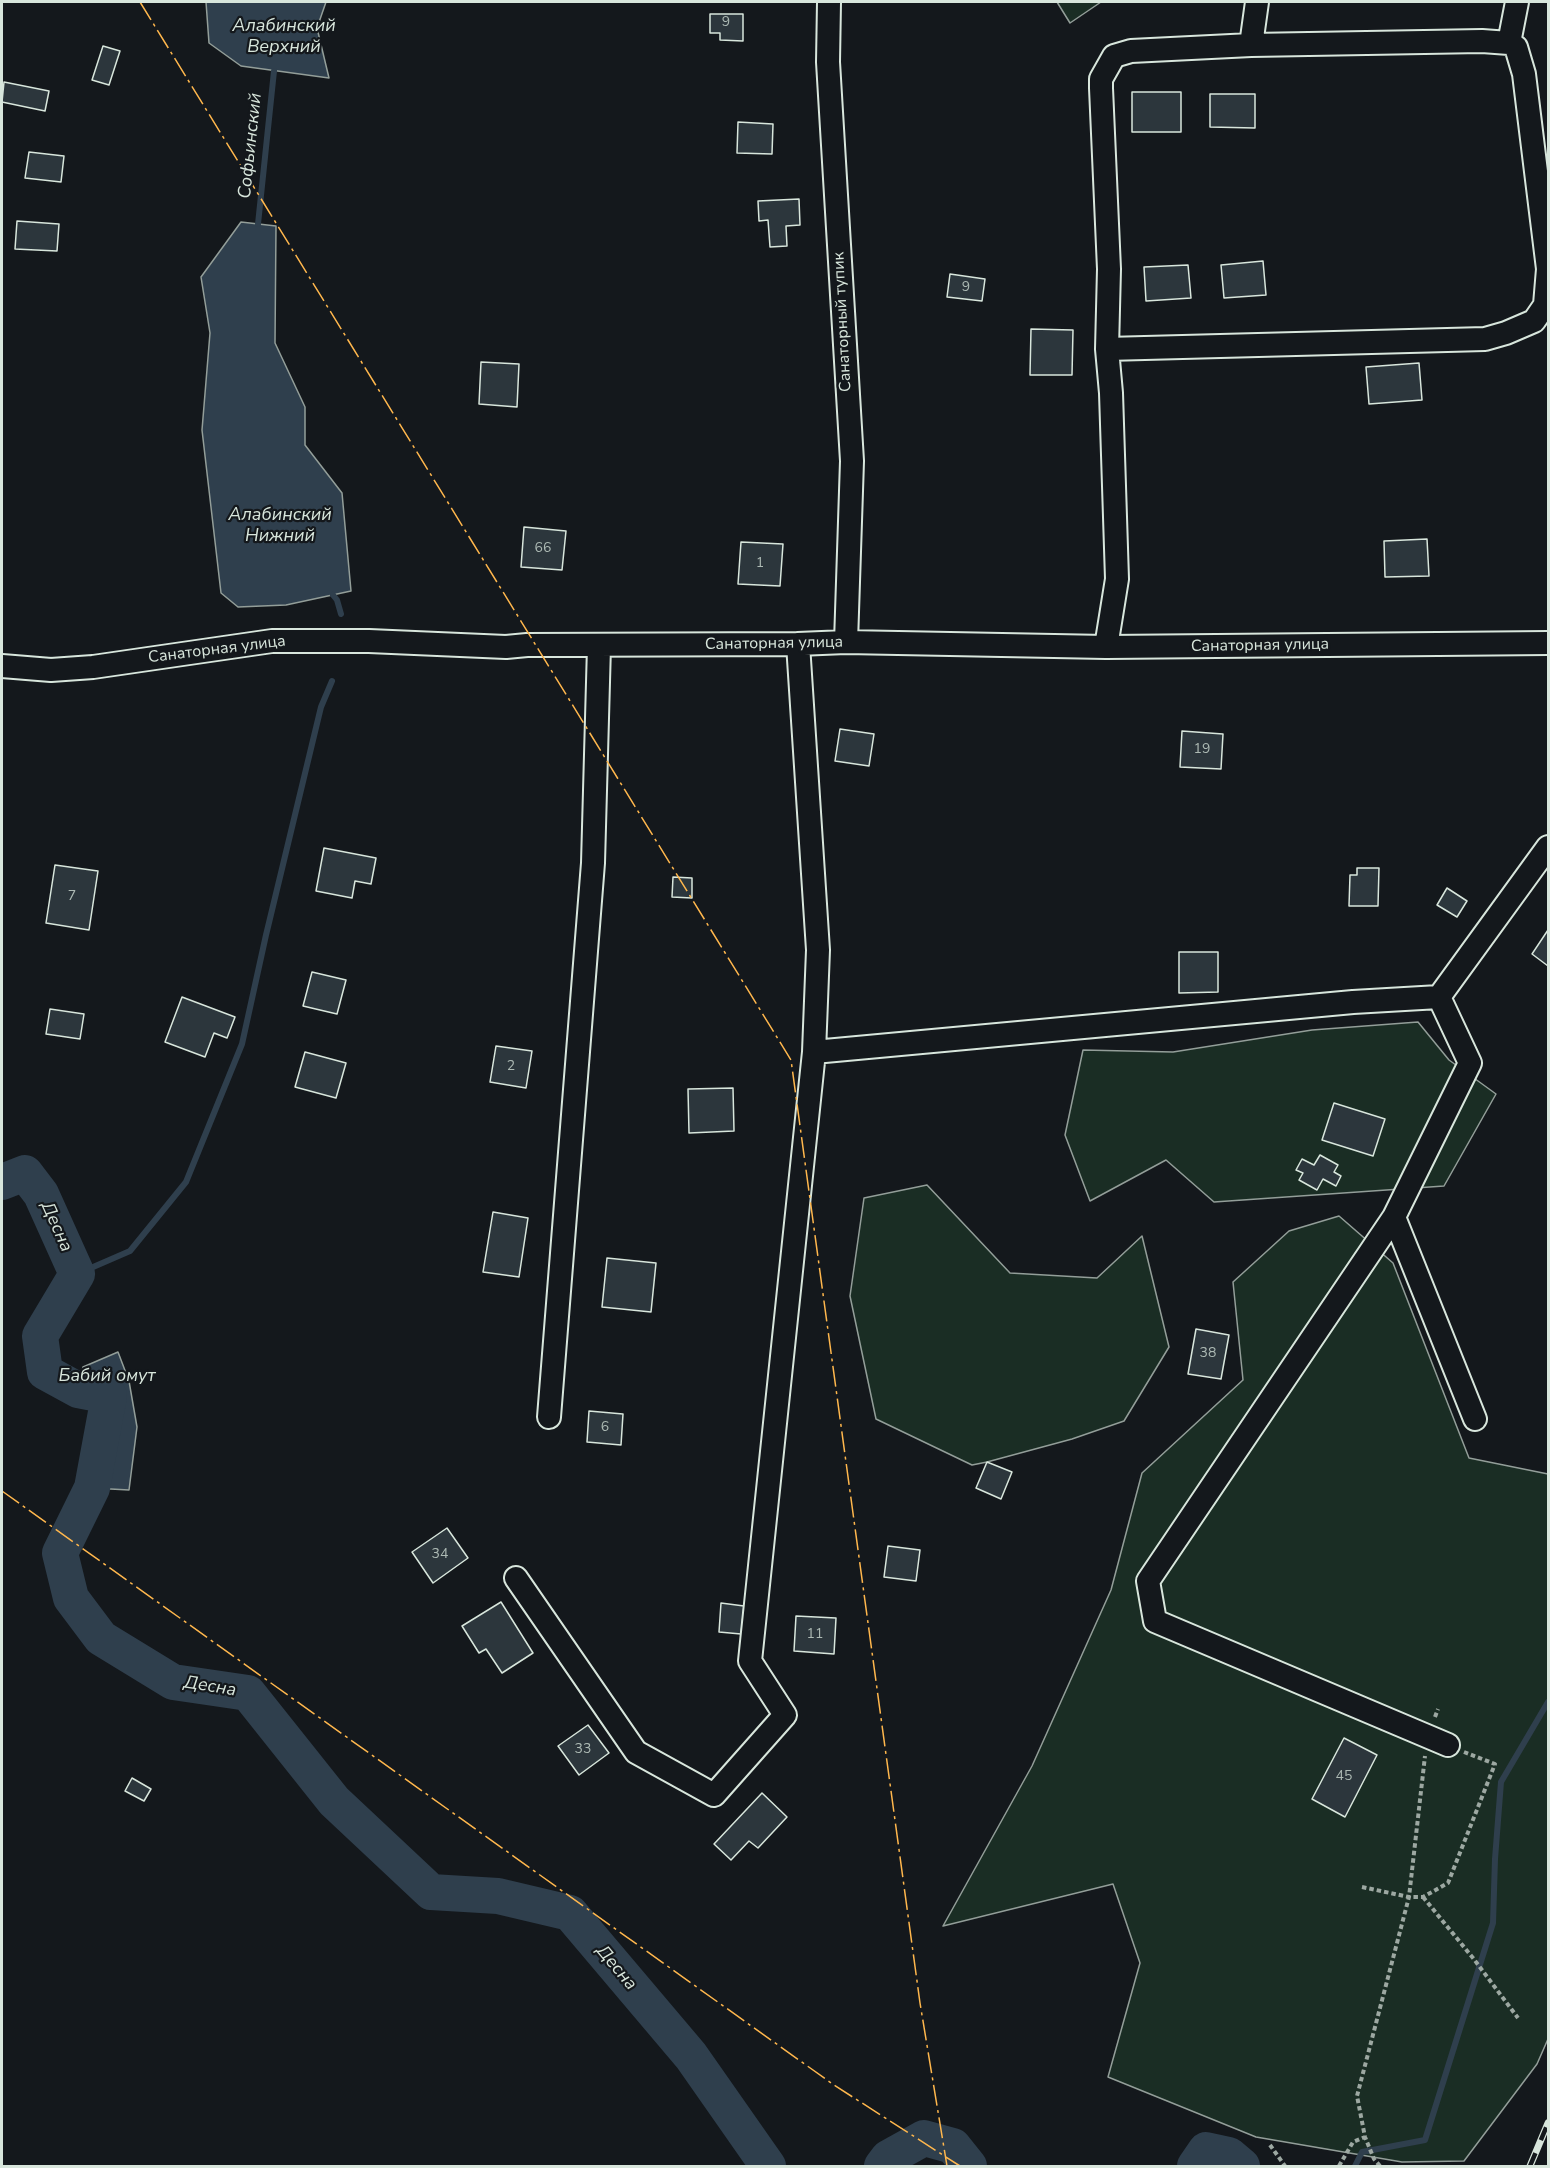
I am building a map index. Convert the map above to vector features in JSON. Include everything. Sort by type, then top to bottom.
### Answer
[{"type":"street","name":"Санаторный тупик","points":[[829,2],[828,62],[852,461],[846,642]]},
{"type":"street","points":[[1251,45],[1257,2]]},
{"type":"street","points":[[1509,43],[1517,2]]},
{"type":"street","points":[[1106,648],[1117,579],[1111,393],[1107,349],[1109,269],[1101,79],[1114,56],[1131,51],[1251,45],[1482,41],[1509,43],[1516,47],[1524,74],[1548,269],[1545,305],[1534,321],[1485,339],[1107,349]]},
{"type":"street","name":"Санаторная улица","points":[[2,666],[51,670],[93,667],[272,641],[369,641],[506,647],[846,642],[1106,648],[1548,643]]},
{"type":"street","points":[[516,1578],[636,1752],[714,1795],[785,1715],[750,1661],[814,1052],[818,950],[798,644]]},
{"type":"street","points":[[549,1417],[593,863],[599,646]]},
{"type":"street","points":[[1439,997],[1548,847]]},
{"type":"street","points":[[814,1052],[1353,1002],[1439,997]]},
{"type":"street","points":[[1438,1741],[1155,1621],[1148,1581],[1394,1217],[1470,1063],[1439,997]]},
{"type":"street","points":[[1394,1217],[1475,1419]]},
{"type":"path","points":[[1362,1887],[1409,1897],[1423,1898],[1448,1883],[1495,1764],[1438,1741],[1409,1897],[1357,2096],[1365,2137],[1374,2159],[1380,2166]]},
{"type":"path","points":[[1423,1898],[1518,2018]]},
{"type":"path","points":[[1339,2166],[1353,2142],[1365,2137]]},
{"type":"path","points":[[1270,2145],[1285,2166]]},
{"type":"green space","points":[[1057,2],[1101,2],[1070,23]]},
{"type":"green space","points":[[1418,1022],[1449,1060],[1496,1094],[1444,1186],[1214,1202],[1166,1160],[1090,1201],[1065,1135],[1083,1050],[1173,1052],[1312,1030]]},
{"type":"green space","points":[[927,1185],[1010,1273],[1097,1278],[1142,1236],[1169,1347],[1124,1421],[1072,1439],[972,1465],[876,1419],[850,1296],[864,1198]]},
{"type":"green space","points":[[1339,1216],[1393,1263],[1469,1458],[1548,1474],[1548,2039],[1537,2064],[1464,2161],[1402,2162],[1256,2137],[1108,2077],[1140,1963],[1113,1884],[943,1926],[1032,1766],[1111,1590],[1142,1473],[1243,1380],[1233,1282],[1289,1231]]},
{"type":"water","name":"Алабинский Верхний","points":[[206,2],[326,2],[317,28],[329,78],[241,66],[209,43]]},
{"type":"water","name":"Алабинский Нижний","points":[[241,222],[276,226],[275,343],[305,407],[305,445],[342,493],[351,591],[286,605],[238,607],[221,593],[202,430],[210,333],[201,277]]},
{"type":"water","name":"Бабий омут","points":[[118,1352],[129,1381],[137,1427],[129,1490],[92,1488],[109,1397],[78,1390],[83,1367]]},
{"type":"building","points":[[710,14],[743,14],[743,41],[720,40],[720,33],[710,33]]},
{"type":"building","points":[[103,46],[120,51],[109,85],[92,80]]},
{"type":"building","points":[[4,82],[49,91],[45,111],[2,102]]},
{"type":"building","points":[[1132,92],[1181,92],[1181,132],[1132,132]]},
{"type":"building","points":[[1210,94],[1255,94],[1255,128],[1210,127]]},
{"type":"building","points":[[738,122],[773,124],[772,154],[737,153]]},
{"type":"building","points":[[29,152],[64,156],[61,182],[25,178]]},
{"type":"building","points":[[799,199],[800,225],[786,226],[787,246],[770,247],[768,220],[759,221],[758,201]]},
{"type":"building","points":[[17,221],[59,224],[57,251],[15,249]]},
{"type":"building","points":[[1263,261],[1266,295],[1224,298],[1221,265]]},
{"type":"building","points":[[1188,265],[1191,298],[1146,301],[1144,267]]},
{"type":"building","points":[[950,274],[985,279],[982,301],[947,297]]},
{"type":"building","points":[[1031,329],[1073,330],[1072,375],[1030,375]]},
{"type":"building","points":[[481,362],[519,364],[517,407],[479,404]]},
{"type":"building","points":[[1419,363],[1422,400],[1369,404],[1366,367]]},
{"type":"building","points":[[524,527],[566,531],[562,570],[521,567]]},
{"type":"building","points":[[1427,539],[1429,576],[1385,577],[1384,541]]},
{"type":"building","points":[[741,542],[783,544],[780,586],[738,584]]},
{"type":"building","points":[[840,729],[874,734],[869,766],[835,761]]},
{"type":"building","points":[[1182,731],[1223,734],[1221,769],[1180,767]]},
{"type":"building","points":[[324,848],[376,858],[371,884],[355,881],[352,898],[316,891]]},
{"type":"building","points":[[55,865],[98,871],[89,930],[46,923]]},
{"type":"building","points":[[1357,868],[1379,868],[1378,906],[1349,906],[1350,875],[1357,875]]},
{"type":"building","points":[[673,877],[692,878],[692,898],[672,897]]},
{"type":"building","points":[[1447,888],[1467,901],[1457,917],[1437,905]]},
{"type":"building","points":[[1548,930],[1548,966],[1532,954]]},
{"type":"building","points":[[1179,952],[1218,952],[1218,992],[1179,993]]},
{"type":"building","points":[[312,972],[346,980],[337,1014],[303,1006]]},
{"type":"building","points":[[182,997],[235,1017],[227,1038],[214,1033],[205,1057],[165,1042]]},
{"type":"building","points":[[50,1009],[84,1014],[80,1039],[46,1034]]},
{"type":"building","points":[[496,1046],[532,1051],[526,1088],[490,1082]]},
{"type":"building","points":[[305,1052],[346,1063],[336,1098],[295,1087]]},
{"type":"building","points":[[733,1088],[734,1131],[689,1133],[688,1089]]},
{"type":"building","points":[[1334,1103],[1385,1119],[1373,1156],[1322,1140]]},
{"type":"building","points":[[1320,1155],[1338,1165],[1334,1172],[1341,1176],[1336,1186],[1323,1179],[1317,1190],[1299,1180],[1303,1173],[1296,1170],[1302,1159],[1314,1165]]},
{"type":"building","points":[[493,1212],[528,1218],[519,1277],[483,1272]]},
{"type":"building","points":[[607,1258],[656,1263],[651,1312],[602,1307]]},
{"type":"building","points":[[1196,1329],[1229,1335],[1221,1379],[1188,1374]]},
{"type":"building","points":[[589,1411],[623,1414],[621,1445],[587,1442]]},
{"type":"building","points":[[987,1462],[1012,1472],[1001,1499],[976,1488]]},
{"type":"building","points":[[447,1528],[468,1558],[433,1583],[412,1552]]},
{"type":"building","points":[[888,1546],[920,1550],[916,1581],[884,1577]]},
{"type":"building","points":[[501,1602],[533,1653],[502,1673],[486,1649],[479,1653],[462,1626]]},
{"type":"building","points":[[721,1603],[744,1606],[741,1634],[719,1632]]},
{"type":"building","points":[[796,1616],[836,1618],[834,1654],[794,1651]]},
{"type":"building","points":[[588,1725],[609,1753],[579,1775],[558,1746]]},
{"type":"building","points":[[1344,1738],[1377,1755],[1345,1817],[1312,1799]]},
{"type":"building","points":[[132,1778],[151,1789],[144,1801],[125,1791]]},
{"type":"building","points":[[762,1793],[787,1817],[758,1848],[749,1841],[731,1860],[714,1844]]},
{"type":"waterway","name":"Софьинский","points":[[258,224],[274,71]]},
{"type":"waterway","points":[[333,595],[341,614]]},
{"type":"waterway","points":[[77,1274],[130,1251],[186,1182],[242,1044],[321,707],[332,681]]},
{"type":"waterway","name":"Десна","points":[[2,1182],[25,1173],[41,1194],[77,1274],[40,1336],[45,1372],[78,1390],[109,1396],[92,1488],[60,1553],[71,1598],[101,1638],[173,1682],[248,1693],[334,1801],[431,1892],[498,1896],[570,1913],[691,2056],[768,2166]]},
{"type":"waterway","points":[[1355,2166],[1362,2152],[1425,2140],[1493,1923],[1501,1782],[1548,1702]]},
{"type":"waterway","name":"Десна","points":[[882,2166],[888,2158],[924,2138],[953,2146],[969,2166]]},
{"type":"waterway","name":"Десна","points":[[1195,2166],[1206,2150],[1229,2155],[1242,2166]]},
{"type":"railway","points":[[1530,2166],[1548,2123]]},
{"type":"power","points":[[140,2],[791,1060],[920,2003],[947,2166]]},
{"type":"power","points":[[2,1491],[834,2085],[960,2166]]}]
